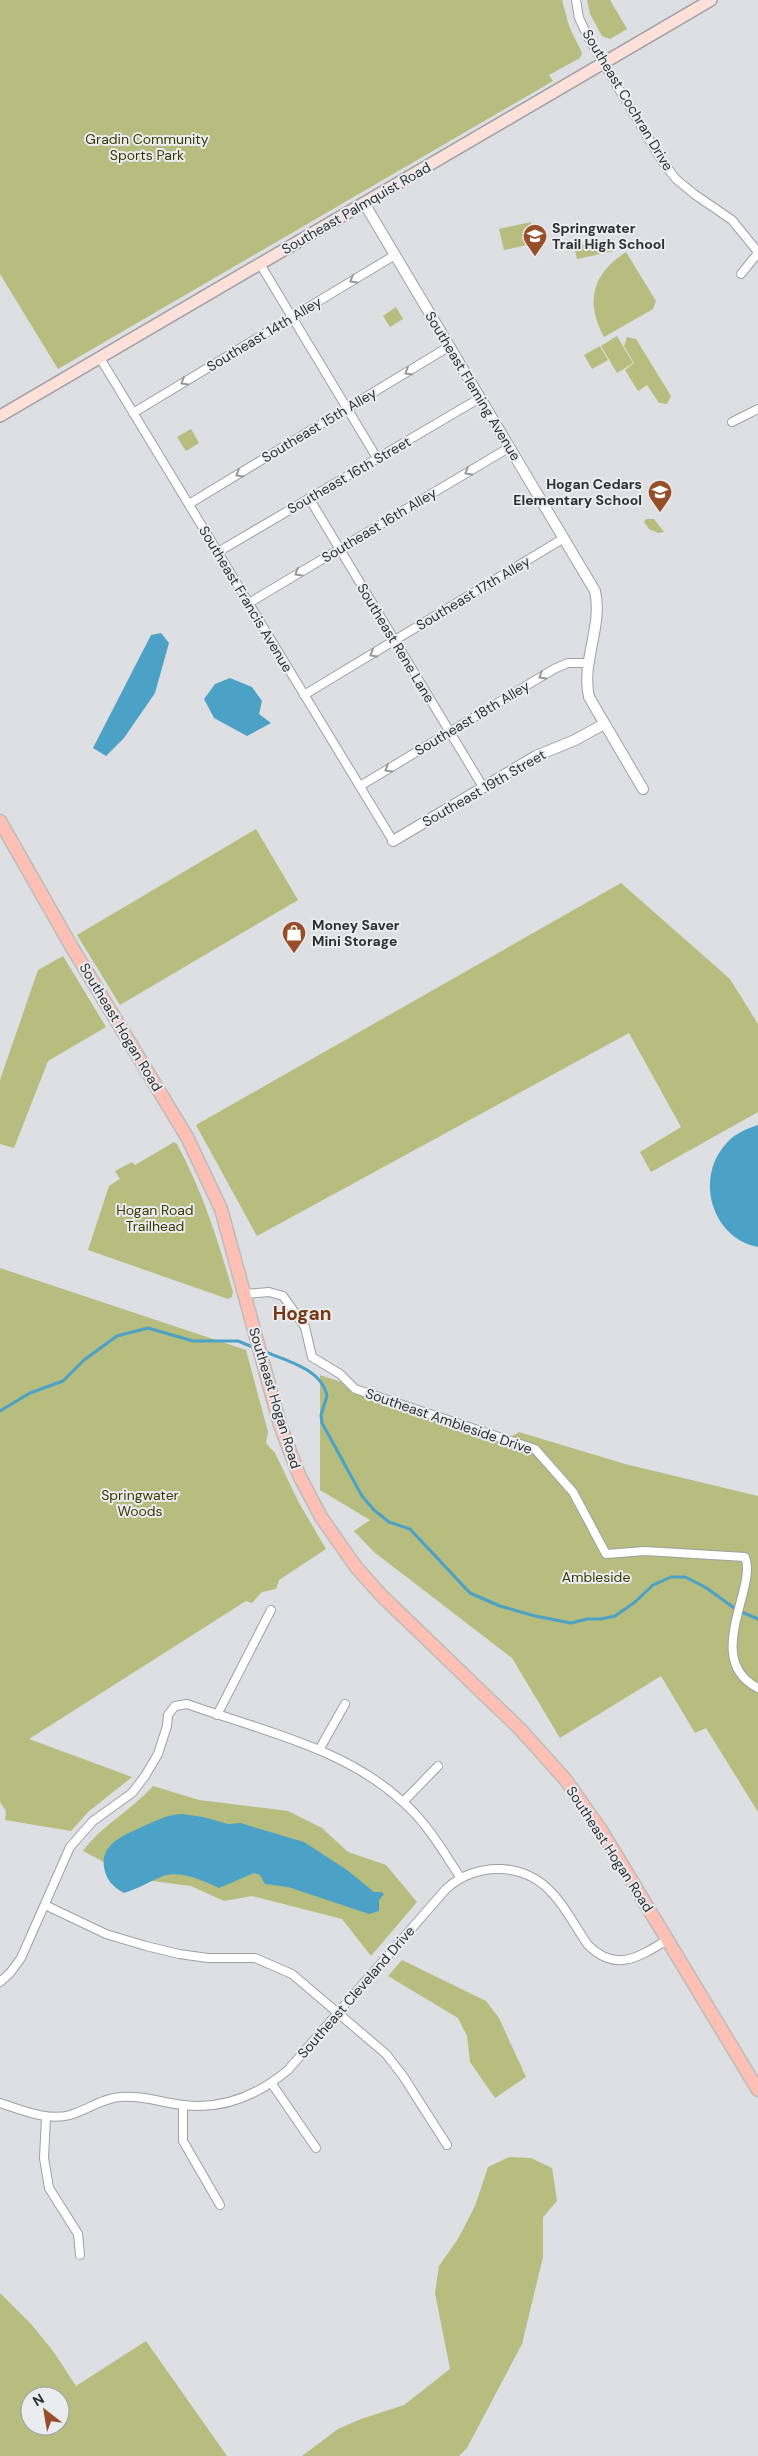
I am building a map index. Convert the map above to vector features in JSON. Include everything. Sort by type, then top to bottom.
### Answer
[{"type":"main road","name":"Southeast Palmquist Road","points":[[0,416],[711,0]]},
{"type":"main road","name":"Southeast Hogan Road","points":[[0,821],[65,936],[196,1153],[221,1209],[261,1360],[290,1456],[314,1505],[330,1532],[356,1567],[390,1605],[520,1729],[565,1779],[601,1830],[758,2090]]},
{"type":"street","name":"Southeast Cochran Drive","points":[[576,0],[579,18],[603,63],[662,161],[676,179],[732,220],[758,252]]},
{"type":"street","name":"Southeast Fleming Avenue","points":[[364,203],[590,581],[597,603],[596,627],[588,663],[586,685],[589,697],[643,789]]},
{"type":"street","points":[[741,274],[758,252]]},
{"type":"street","name":"Southeast 14th Alley","points":[[133,413],[395,255]]},
{"type":"street","points":[[260,264],[378,458]]},
{"type":"street","name":"Southeast 15th Alley","points":[[189,504],[450,346]]},
{"type":"street","name":"Southeast Francis Avenue","points":[[100,358],[393,841]]},
{"type":"street","name":"Southeast 16th Street","points":[[218,552],[480,398]]},
{"type":"street","points":[[732,422],[758,409]]},
{"type":"street","name":"Southeast 16th Alley","points":[[249,603],[510,447]]},
{"type":"street","name":"Southeast Rene Lane","points":[[310,498],[483,787]]},
{"type":"street","name":"Southeast 17th Alley","points":[[304,695],[564,538]]},
{"type":"street","name":"Southeast 18th Alley","points":[[360,786],[560,666],[571,662],[588,663]]},
{"type":"street","name":"Southeast 19th Street","points":[[393,841],[536,756],[575,740],[604,724]]},
{"type":"street","name":"Southeast Ambleside Drive","points":[[244,1294],[269,1292],[283,1296],[291,1304],[305,1327],[312,1357],[340,1374],[356,1389],[535,1449],[573,1492],[606,1554],[645,1551],[736,1554],[745,1557],[752,1565],[751,1588],[743,1616],[738,1648],[738,1665],[745,1678],[758,1688]]},
{"type":"street","points":[[217,1715],[271,1610]]},
{"type":"street","points":[[0,1982],[10,1973],[21,1958],[70,1847],[93,1821],[132,1793],[145,1776],[158,1754],[168,1726],[168,1715],[174,1706],[187,1704],[320,1750],[375,1780],[404,1802],[428,1828],[460,1878]]},
{"type":"street","points":[[320,1750],[345,1704]]},
{"type":"street","points":[[404,1802],[438,1766]]},
{"type":"street","name":"Southeast Cleveland Drive","points":[[0,2103],[46,2117],[69,2115],[114,2097],[136,2096],[183,2105],[207,2106],[231,2102],[250,2096],[272,2084],[288,2070],[339,2014],[446,1889],[460,1878],[477,1871],[499,1868],[529,1875],[553,1893],[588,1945],[595,1952],[608,1959],[631,1959],[667,1940]]},
{"type":"street","points":[[45,1905],[106,1934],[146,1946],[179,1954],[208,1958],[255,1958],[273,1964],[292,1974],[386,2054],[447,2145]]},
{"type":"street","points":[[272,2084],[316,2148]]},
{"type":"street","points":[[183,2105],[183,2141],[220,2205]]},
{"type":"street","points":[[46,2117],[44,2158],[49,2188],[78,2234],[80,2254]]},
{"type":"green space","name":"Gradin Community Sports Park","points":[[0,0],[562,0],[569,26],[582,53],[580,58],[549,75],[553,81],[58,369],[0,274]]},
{"type":"green space","points":[[587,0],[610,0],[627,29],[610,39],[602,36],[590,14]]},
{"type":"green space","points":[[531,222],[536,243],[504,250],[499,229]]},
{"type":"green space","points":[[612,238],[614,251],[577,259],[574,246]]},
{"type":"green space","points":[[626,252],[656,301],[653,309],[604,337],[595,312],[595,290],[599,279],[606,270]]},
{"type":"green space","points":[[396,307],[403,319],[390,327],[383,316]]},
{"type":"green space","points":[[617,336],[633,363],[617,373],[601,346]]},
{"type":"green space","points":[[627,337],[636,339],[671,396],[667,404],[659,403],[647,385],[638,391],[625,370],[634,363],[624,346]]},
{"type":"green space","points":[[600,346],[608,360],[592,369],[584,355]]},
{"type":"green space","points":[[191,429],[199,443],[186,451],[177,437]]},
{"type":"green space","points":[[646,519],[654,519],[664,532],[658,533],[649,529],[644,522]]},
{"type":"green space","points":[[256,829],[298,900],[120,1005],[77,935]]},
{"type":"green space","points":[[621,883],[730,979],[758,1024],[758,1112],[651,1172],[640,1152],[681,1127],[629,1033],[257,1236],[196,1125]]},
{"type":"green space","points":[[63,956],[106,1027],[48,1061],[14,1148],[0,1144],[0,1080],[38,970]]},
{"type":"green space","name":"Hogan Road Trailhead","points":[[174,1142],[177,1144],[195,1180],[216,1235],[233,1292],[232,1297],[228,1299],[88,1250],[109,1186],[120,1179],[115,1171],[132,1162],[135,1165]]},
{"type":"green space","name":"Springwater Woods","points":[[0,1268],[246,1350],[268,1432],[266,1443],[275,1453],[299,1503],[326,1549],[279,1580],[276,1589],[262,1592],[252,1603],[246,1601],[29,1739],[132,1777],[88,1812],[71,1831],[5,1820],[6,1811],[0,1802]]},
{"type":"green space","name":"Ambleside","points":[[320,1375],[509,1438],[519,1432],[625,1464],[758,1496],[758,1812],[706,1728],[695,1733],[661,1676],[560,1738],[512,1658],[374,1552],[354,1531],[370,1520],[320,1490]]},
{"type":"green space","points":[[153,1786],[199,1800],[288,1811],[322,1828],[348,1852],[386,1865],[417,1902],[371,1956],[342,1919],[252,1896],[224,1901],[191,1886],[136,1879],[83,1851],[99,1833],[145,1795]]},
{"type":"green space","points":[[402,1960],[486,2001],[499,2018],[526,2077],[495,2098],[470,2062],[467,2036],[458,2018],[388,1976]]},
{"type":"green space","points":[[509,2157],[531,2158],[552,2168],[557,2201],[543,2217],[543,2257],[522,2344],[467,2448],[459,2456],[302,2456],[338,2429],[361,2419],[404,2405],[450,2369],[435,2293],[439,2266],[458,2239],[475,2206],[488,2167]]},
{"type":"green space","points":[[0,2293],[31,2324],[53,2351],[76,2386],[146,2341],[227,2456],[0,2456]]},
{"type":"water","points":[[161,633],[169,643],[155,693],[124,738],[106,756],[93,748],[151,635]]},
{"type":"water","points":[[230,678],[252,687],[262,701],[259,714],[271,723],[247,736],[214,718],[204,699],[215,684]]},
{"type":"water","points":[[758,1125],[758,1247],[742,1241],[729,1232],[719,1220],[710,1190],[711,1174],[716,1159],[725,1145],[744,1130]]},
{"type":"water","points":[[182,1814],[203,1817],[228,1824],[240,1823],[304,1842],[347,1870],[374,1892],[384,1894],[379,1900],[379,1911],[369,1914],[288,1887],[265,1884],[260,1875],[254,1873],[219,1888],[192,1877],[177,1874],[163,1876],[124,1893],[113,1886],[106,1876],[104,1867],[106,1851],[111,1845],[146,1825],[168,1816]]},
{"type":"waterway","points":[[0,1411],[30,1393],[63,1381],[84,1360],[117,1336],[148,1328],[193,1341],[238,1341],[255,1348]]},
{"type":"waterway","points":[[263,1351],[292,1362],[318,1379],[324,1387],[327,1396],[321,1415],[322,1423],[362,1496],[374,1510],[389,1522],[410,1529],[470,1593],[500,1606],[535,1616],[571,1623],[615,1616],[635,1602],[653,1585],[671,1577],[685,1577],[705,1587],[737,1610],[758,1619]]},
{"type":"place","name":"Springwater Trail High School","points":[[535,257]]},
{"type":"place","name":"Hogan Cedars Elementary School","points":[[660,513]]},
{"type":"place","name":"Money Saver Mini Storage","points":[[294,954]]},
{"type":"district","name":"Hogan","points":[[302,1313]]}]
